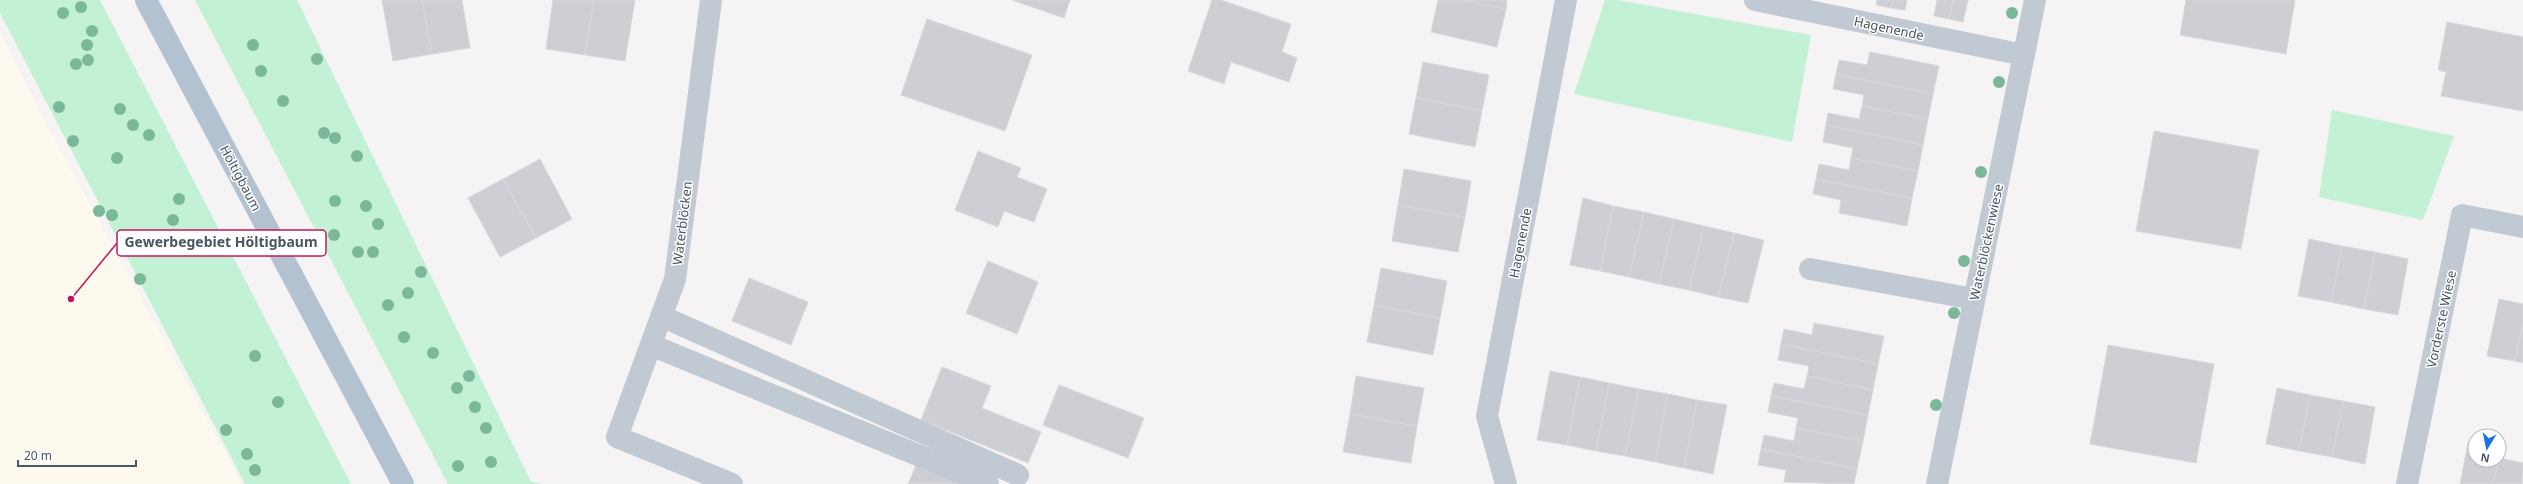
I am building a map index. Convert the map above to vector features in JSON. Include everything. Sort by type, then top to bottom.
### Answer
[{"type":"main road","name":"Höltigbaum","points":[[146,0],[403,484]]},
{"type":"street","name":"Waterblöcken","points":[[711,0],[675,279],[617,437],[732,484]]},
{"type":"street","name":"Hagenende","points":[[1506,484],[1487,416],[1566,0]]},
{"type":"street","name":"Hagenende","points":[[1755,0],[2024,55]]},
{"type":"street","name":"Waterblöckenwiese","points":[[1937,484],[2036,0]]},
{"type":"street","name":"Vorderste Wiese","points":[[2407,484],[2462,215],[2523,226]]},
{"type":"street","points":[[1810,269],[1974,299]]},
{"type":"street","points":[[662,316],[1018,475]]},
{"type":"street","points":[[651,345],[988,484]]},
{"type":"shaded area","points":[[0,33],[41,114],[242,484],[0,484]]},
{"type":"green space","points":[[0,0],[100,0],[351,484],[245,484],[0,13]]},
{"type":"green space","points":[[195,0],[297,0],[531,482],[543,484],[448,484]]},
{"type":"green space","points":[[1605,0],[1618,0],[1811,35],[1792,142],[1574,94]]},
{"type":"green space","points":[[2332,110],[2454,136],[2423,220],[2319,197]]},
{"type":"building","points":[[382,0],[422,0],[432,54],[393,61]]},
{"type":"building","points":[[422,0],[462,0],[470,48],[432,54]]},
{"type":"building","points":[[553,0],[594,0],[585,55],[546,49]]},
{"type":"building","points":[[594,0],[635,0],[625,61],[585,55]]},
{"type":"building","points":[[1012,0],[1070,0],[1064,18]]},
{"type":"building","points":[[1212,0],[1221,0],[1291,24],[1282,52],[1297,58],[1289,82],[1231,62],[1224,84],[1188,71]]},
{"type":"building","points":[[1438,0],[1462,0],[1506,9],[1497,47],[1431,32]]},
{"type":"building","points":[[1462,0],[1507,0],[1506,9]]},
{"type":"building","points":[[1877,0],[1893,0],[1891,8],[1876,5]]},
{"type":"building","points":[[1893,0],[1907,0],[1905,10],[1891,8]]},
{"type":"building","points":[[1937,0],[1953,0],[1949,19],[1934,16]]},
{"type":"building","points":[[1953,0],[1968,0],[1963,22],[1949,19]]},
{"type":"building","points":[[2186,0],[2295,0],[2286,54],[2180,35]]},
{"type":"building","points":[[927,19],[1032,55],[1005,131],[901,95]]},
{"type":"building","points":[[2447,22],[2523,37],[2523,111],[2441,96],[2446,72],[2438,70]]},
{"type":"building","points":[[1870,52],[1939,66],[1933,94],[1836,74],[1839,60],[1867,65]]},
{"type":"building","points":[[1423,62],[1489,75],[1482,111],[1416,98]]},
{"type":"building","points":[[1836,74],[1933,94],[1928,119],[1862,106],[1864,95],[1833,89]]},
{"type":"building","points":[[1416,98],[1482,111],[1475,147],[1409,134]]},
{"type":"building","points":[[1862,106],[1928,119],[1923,145],[1826,125],[1828,113],[1859,119]]},
{"type":"building","points":[[1826,125],[1923,145],[1918,171],[1851,158],[1853,148],[1823,142]]},
{"type":"building","points":[[2154,131],[2259,150],[2241,249],[2136,231]]},
{"type":"building","points":[[978,151],[1021,168],[1017,177],[1047,189],[1034,222],[1004,211],[998,227],[955,210]]},
{"type":"building","points":[[1851,158],[1918,171],[1912,198],[1816,179],[1819,164],[1849,170]]},
{"type":"building","points":[[540,159],[572,219],[536,238],[503,179]]},
{"type":"building","points":[[1404,169],[1471,181],[1465,217],[1398,205]]},
{"type":"building","points":[[503,179],[536,238],[500,257],[468,198]]},
{"type":"building","points":[[1816,179],[1912,198],[1907,226],[1839,213],[1841,200],[1813,194]]},
{"type":"building","points":[[1583,198],[1613,206],[1600,271],[1570,265]]},
{"type":"building","points":[[1398,205],[1465,217],[1458,252],[1392,241]]},
{"type":"building","points":[[1613,206],[1644,212],[1629,277],[1600,271]]},
{"type":"building","points":[[1644,212],[1674,219],[1659,284],[1629,277]]},
{"type":"building","points":[[1674,219],[1704,226],[1689,290],[1659,284]]},
{"type":"building","points":[[1704,226],[1734,233],[1718,297],[1689,290]]},
{"type":"building","points":[[1734,233],[1764,240],[1748,303],[1718,297]]},
{"type":"building","points":[[2309,239],[2342,246],[2331,302],[2298,296]]},
{"type":"building","points":[[2342,246],[2375,252],[2364,309],[2331,302]]},
{"type":"building","points":[[2375,252],[2408,259],[2398,315],[2364,309]]},
{"type":"building","points":[[988,261],[1038,282],[1017,334],[966,313]]},
{"type":"building","points":[[1381,268],[1447,281],[1440,318],[1374,305]]},
{"type":"building","points":[[749,278],[808,302],[791,345],[732,321]]},
{"type":"building","points":[[2499,299],[2523,304],[2523,323],[2515,361],[2487,356]]},
{"type":"building","points":[[1374,305],[1440,318],[1433,355],[1367,342]]},
{"type":"building","points":[[1814,323],[1884,336],[1878,364],[1781,344],[1784,329],[1812,335]]},
{"type":"building","points":[[2523,323],[2523,363],[2515,361]]},
{"type":"building","points":[[1781,344],[1878,364],[1873,390],[1807,376],[1809,366],[1778,360]]},
{"type":"building","points":[[2108,345],[2214,364],[2196,463],[2090,444]]},
{"type":"building","points":[[942,367],[991,386],[982,408],[1041,432],[1028,463],[921,420]]},
{"type":"building","points":[[1550,371],[1580,377],[1567,445],[1537,440]]},
{"type":"building","points":[[1356,376],[1424,388],[1417,426],[1350,414]]},
{"type":"building","points":[[1807,376],[1873,390],[1868,415],[1771,396],[1774,383],[1804,389]]},
{"type":"building","points":[[1580,377],[1609,383],[1596,451],[1567,445]]},
{"type":"building","points":[[1609,383],[1639,389],[1625,456],[1596,451]]},
{"type":"building","points":[[1059,385],[1144,418],[1128,458],[1043,425]]},
{"type":"building","points":[[2277,388],[2310,395],[2299,451],[2266,444]]},
{"type":"building","points":[[1639,389],[1668,394],[1655,462],[1625,456]]},
{"type":"building","points":[[1668,394],[1697,400],[1684,468],[1655,462]]},
{"type":"building","points":[[2310,395],[2343,401],[2332,457],[2299,451]]},
{"type":"building","points":[[1771,396],[1868,415],[1863,441],[1796,428],[1798,418],[1768,412]]},
{"type":"building","points":[[1697,400],[1727,405],[1713,474],[1684,468]]},
{"type":"building","points":[[2343,401],[2375,407],[2365,464],[2332,457]]},
{"type":"building","points":[[1350,414],[1417,426],[1411,463],[1343,452]]},
{"type":"building","points":[[1796,428],[1863,441],[1857,469],[1761,449],[1764,435],[1794,441]]},
{"type":"building","points":[[2467,448],[2467,468],[2496,468],[2493,484],[2460,484]]},
{"type":"building","points":[[1761,449],[1857,469],[1854,484],[1784,482],[1786,470],[1758,465]]},
{"type":"building","points":[[2507,460],[2523,463],[2522,484],[2493,484],[2497,468],[2507,468]]},
{"type":"building","points":[[917,463],[967,484],[908,484]]},
{"type":"place","name":"Gewerbegebiet Höltigbaum","points":[[71,299]]}]
